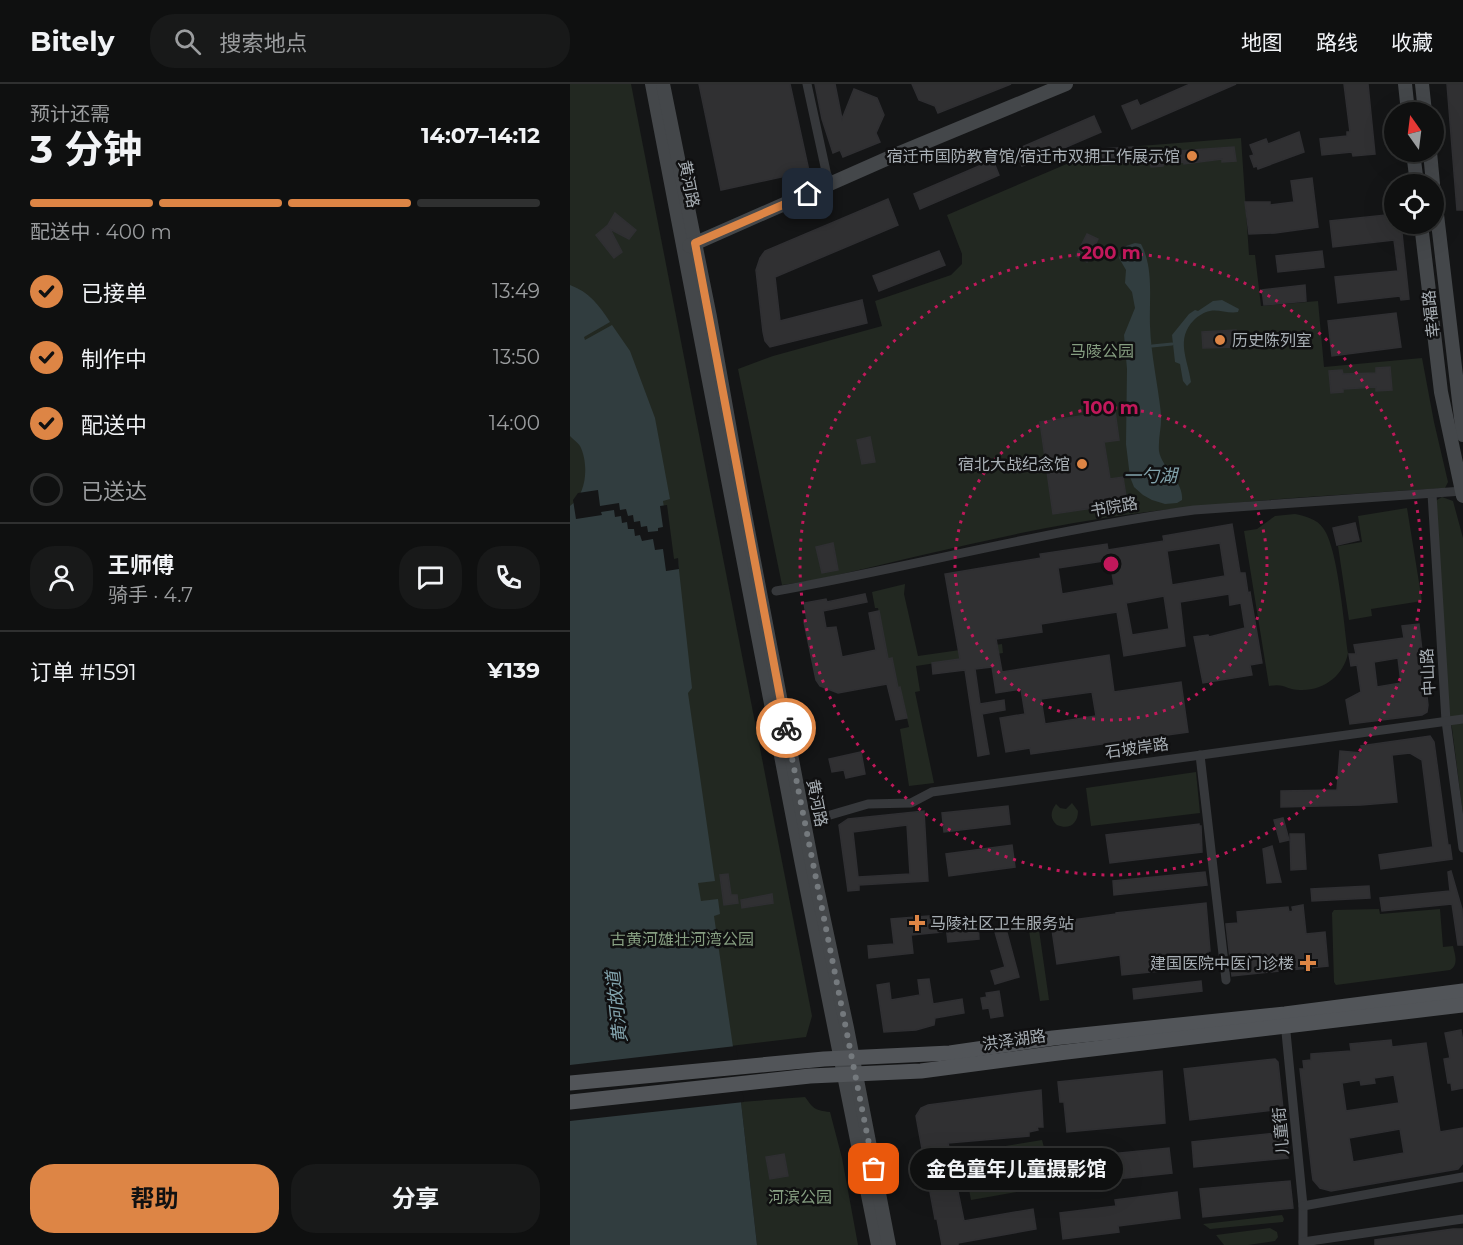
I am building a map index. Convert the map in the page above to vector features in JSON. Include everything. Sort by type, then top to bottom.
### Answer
[{"type":"main road","name":"黄河路","points":[[652,84],[690,246]]},
{"type":"main road","name":"黄河路","points":[[663,84],[737,528],[850,1073],[889,1245]]},
{"type":"main road","points":[[690,246],[1066,84]]},
{"type":"main road","points":[[1405,84],[1407,102]]},
{"type":"main road","points":[[1422,84],[1424,102]]},
{"type":"main road","name":"幸福路","points":[[1422,234],[1440,386]]},
{"type":"main road","name":"幸福路","points":[[1439,234],[1449,323],[1459,368],[1462,423]]},
{"type":"main road","points":[[1449,323],[1458,348],[1463,353]]},
{"type":"main road","points":[[1438,369],[1459,368]]},
{"type":"main road","points":[[1460,384],[1440,386],[1462,493]]},
{"type":"main road","name":"洪泽湖路","points":[[570,1083],[809,1068],[850,1073],[921,1071],[1285,1020],[1463,991]]},
{"type":"main road","name":"洪泽湖路","points":[[570,1102],[809,1068],[847,1058],[950,1053],[1053,1038],[1463,1005]]},
{"type":"main road","name":"黄河路","points":[[850,1073],[878,1245]]},
{"type":"street","points":[[807,84],[829,185]]},
{"type":"street","name":"书院路","points":[[776,591],[1023,539],[1163,514],[1206,509],[1462,493]]},
{"type":"street","name":"中山路","points":[[1432,494],[1446,721],[1463,848]]},
{"type":"street","name":"石坡岸路","points":[[820,818],[868,804],[911,804],[932,792],[1463,719]]},
{"type":"street","points":[[1200,755],[1226,980]]},
{"type":"street","name":"儿童街","points":[[1285,1020],[1303,1206],[1303,1244]]},
{"type":"street","points":[[1303,1206],[1463,1177]]},
{"type":"street","points":[[1303,1244],[1463,1219]]},
{"type":"green space","name":"古黄河雄壮河湾公园","points":[[570,84],[631,84],[812,1016],[806,1037],[570,1065]]},
{"type":"green space","name":"马陵公园","points":[[1241,138],[1249,255],[1255,255],[1261,306],[1318,301],[1324,367],[1422,358],[1448,482],[1445,488],[1249,501],[1132,514],[1013,535],[816,580],[782,585],[738,369],[773,356],[882,326],[875,301],[951,275],[962,264],[962,254],[947,215],[1102,149]]},
{"type":"green space","points":[[1442,497],[1453,501],[1463,538],[1463,815],[1452,728],[1448,714],[1436,503]]},
{"type":"green space","points":[[1407,508],[1422,601],[1371,609],[1372,616],[1349,620],[1338,546],[1362,542],[1358,516]]},
{"type":"green space","points":[[1295,514],[1318,522],[1328,538],[1336,569],[1348,653],[1342,668],[1332,680],[1309,690],[1295,690],[1279,685],[1269,686],[1244,531],[1257,529],[1275,516]]},
{"type":"green space","points":[[905,584],[904,594],[918,656],[1002,644],[1003,653],[916,666],[920,691],[915,692],[934,783],[909,786],[900,729],[909,727],[900,688],[898,688],[888,659],[878,608],[875,608],[872,592]]},
{"type":"green space","points":[[1196,772],[1200,813],[1091,826],[1086,788]]},
{"type":"green space","points":[[1072,803],[1078,811],[1075,822],[1065,827],[1057,825],[1052,815],[1056,804],[1066,809]]},
{"type":"green space","points":[[1379,909],[1380,914],[1440,909],[1443,947],[1453,946],[1456,960],[1453,968],[1336,985],[1334,982],[1332,913],[1334,910]]},
{"type":"green space","points":[[1037,916],[1049,1000],[1040,1001],[1027,918]]},
{"type":"green space","name":"河滨公园","points":[[805,1097],[815,1108],[830,1112],[842,1158],[858,1245],[757,1245],[741,1102]]},
{"type":"green space","points":[[1042,1140],[1046,1155],[1050,1155],[1052,1180],[1050,1184],[1040,1188],[971,1200],[962,1153]]},
{"type":"green space","points":[[1282,1215],[1283,1222],[1210,1229],[1203,1224]]},
{"type":"green space","points":[[1270,1228],[1277,1232],[1278,1237],[1275,1241],[1248,1245],[1224,1245],[1216,1235]]},
{"type":"water","name":"一勺湖","points":[[1135,243],[1141,244],[1148,263],[1151,337],[1161,414],[1159,451],[1164,464],[1180,487],[1182,500],[1177,503],[1165,504],[1152,500],[1134,487],[1130,477],[1126,444],[1127,369],[1124,335],[1135,308],[1132,292],[1125,283],[1126,270],[1119,258],[1123,247]]},
{"type":"water","name":"黄河故道","points":[[570,285],[583,291],[593,300],[610,322],[584,337],[585,340],[612,325],[630,351],[655,418],[670,499],[663,501],[672,562],[678,561],[692,688],[688,693],[715,881],[698,883],[701,901],[718,899],[720,914],[714,916],[741,1102],[757,1245],[570,1245],[570,506],[576,501],[583,487],[585,461],[580,446],[570,436]]},
{"type":"water","points":[[1222,300],[1239,309],[1238,312],[1206,312],[1188,327],[1184,350],[1191,382],[1187,386],[1183,381],[1180,364],[1175,362],[1172,335],[1189,314],[1213,301]]},
{"type":"pier","points":[[598,490],[600,506],[619,503],[620,510],[626,509],[628,516],[633,515],[634,522],[640,521],[641,527],[647,526],[648,532],[658,531],[658,528],[663,527],[660,506],[667,505],[674,559],[678,558],[679,569],[666,571],[663,549],[655,550],[653,539],[642,541],[640,535],[635,536],[634,529],[628,529],[627,522],[622,523],[621,516],[615,517],[614,510],[601,512],[602,515],[576,519],[573,500],[578,493]]},
{"type":"pier","points":[[736,1046],[744,1102],[570,1121],[570,1065]]},
{"type":"building","points":[[699,84],[790,84],[809,171],[721,190]]},
{"type":"building","points":[[815,84],[835,84],[842,119],[854,89],[877,98],[884,115],[876,133],[880,142],[843,157],[840,150],[833,153],[822,119]]},
{"type":"building","points":[[912,84],[1011,84],[938,113],[935,106],[919,100]]},
{"type":"building","points":[[1190,84],[1236,84],[1132,129],[1122,106],[1137,100],[1140,106]]},
{"type":"building","points":[[1344,84],[1368,84],[1375,154],[1353,156],[1352,152],[1322,155],[1320,139],[1347,136],[1347,132],[1350,132]]},
{"type":"building","points":[[1447,84],[1463,84],[1463,210],[1457,210]]},
{"type":"building","points":[[1094,116],[1101,132],[1022,166],[1015,150]]},
{"type":"building","points":[[1299,132],[1304,152],[1258,169],[1257,166],[1254,167],[1250,156],[1254,155],[1250,145],[1266,139],[1268,144]]},
{"type":"building","points":[[1133,147],[1135,162],[1103,165],[1102,149]]},
{"type":"building","points":[[1234,147],[1236,161],[1222,162],[1222,159],[1151,167],[1150,153]]},
{"type":"building","points":[[993,160],[999,175],[920,209],[914,194]]},
{"type":"building","points":[[1312,178],[1318,227],[1249,234],[1245,202],[1270,202],[1270,205],[1294,202],[1291,181]]},
{"type":"building","points":[[888,199],[898,225],[775,277],[780,321],[862,300],[867,323],[770,347],[765,341],[763,332],[756,270],[765,251]]},
{"type":"building","points":[[615,213],[636,230],[629,239],[610,229],[622,252],[614,258],[596,235],[608,225]]},
{"type":"building","points":[[1384,215],[1384,234],[1402,234],[1409,299],[1401,300],[1400,296],[1338,303],[1335,277],[1398,271],[1394,240],[1333,247],[1330,221]]},
{"type":"building","points":[[1087,234],[1098,239],[1087,262],[1076,256]]},
{"type":"building","points":[[939,251],[945,265],[879,291],[873,276]]},
{"type":"building","points":[[1322,251],[1324,267],[1278,272],[1276,256]]},
{"type":"building","points":[[1305,285],[1306,301],[1264,305],[1262,290]]},
{"type":"building","points":[[1396,313],[1401,347],[1332,356],[1328,321]]},
{"type":"building","points":[[1236,330],[1237,347],[1203,348],[1202,332]]},
{"type":"building","points":[[1390,367],[1392,390],[1376,391],[1376,387],[1343,389],[1343,392],[1331,393],[1329,371],[1342,370],[1343,374],[1376,373],[1376,368]]},
{"type":"building","points":[[1115,411],[1119,440],[1104,442],[1110,479],[1123,477],[1127,503],[1053,514],[1040,422]]},
{"type":"building","points":[[870,437],[875,462],[862,464],[857,440]]},
{"type":"building","points":[[1355,523],[1359,540],[1337,545],[1333,528]]},
{"type":"building","points":[[1232,524],[1240,573],[1245,573],[1248,593],[1250,592],[1262,663],[1250,665],[1252,675],[1203,683],[1194,637],[1208,635],[1209,637],[1245,628],[1241,603],[1230,605],[1229,594],[1180,602],[1185,646],[1124,656],[1117,612],[1041,624],[1042,632],[996,639],[1002,672],[1109,655],[1114,692],[1181,682],[1188,732],[1031,754],[1030,748],[1006,752],[1000,718],[1025,714],[1021,689],[996,693],[992,667],[975,669],[980,704],[1004,700],[1005,710],[982,714],[989,754],[978,756],[965,670],[933,674],[932,663],[960,659],[945,574],[1041,558],[1040,554],[1107,544],[1108,550],[1164,541],[1163,536]],"holes":[[[1220,543],[1225,576],[1172,585],[1167,551]],[[1110,560],[1114,585],[1062,594],[1058,568]],[[1164,596],[1169,629],[1132,635],[1126,603]],[[1092,692],[1096,716],[1045,724],[1041,699]]]},
{"type":"building","points":[[833,543],[838,570],[822,573],[816,547]]},
{"type":"building","points":[[865,594],[867,602],[823,611],[826,628],[836,627],[842,657],[876,650],[869,613],[879,611],[888,659],[892,658],[907,718],[896,720],[887,684],[838,693],[820,686],[816,680],[804,622],[807,621],[804,603],[826,599],[827,602]]},
{"type":"building","points":[[1419,624],[1427,712],[1422,715],[1350,724],[1346,700],[1361,692],[1357,665],[1351,666],[1349,654],[1356,654],[1354,645],[1404,638],[1402,626]],"holes":[[[1398,658],[1401,683],[1377,687],[1374,662]]]},
{"type":"building","points":[[1430,736],[1434,742],[1448,845],[1450,845],[1452,859],[1381,869],[1379,855],[1433,847],[1422,760],[1410,753],[1392,755],[1397,802],[1281,807],[1281,791],[1337,790],[1340,751],[1362,753],[1361,746]]},
{"type":"building","points":[[861,752],[865,774],[846,778],[844,770],[832,772],[829,759]]},
{"type":"building","points":[[1008,806],[1010,824],[944,832],[942,813]]},
{"type":"building","points":[[924,811],[928,881],[859,885],[859,890],[848,891],[839,825],[848,819]],"holes":[[[907,825],[910,874],[858,877],[853,832]]]},
{"type":"building","points":[[1283,818],[1289,840],[1280,842],[1274,820]]},
{"type":"building","points":[[1199,824],[1202,852],[1110,863],[1106,835]]},
{"type":"building","points":[[1290,834],[1304,834],[1306,869],[1291,870]]},
{"type":"building","points":[[1012,845],[1015,867],[949,876],[946,854]]},
{"type":"building","points":[[1272,846],[1281,882],[1267,883],[1263,849]]},
{"type":"building","points":[[1451,871],[1462,909],[1463,945],[1458,945],[1452,904],[1382,911],[1380,898],[1450,891],[1448,872]]},
{"type":"building","points":[[1205,872],[1207,885],[1114,895],[1113,881]]},
{"type":"building","points":[[728,874],[731,895],[737,895],[738,903],[724,905],[720,875]]},
{"type":"building","points":[[1369,886],[1370,898],[1312,901],[1311,889]]},
{"type":"building","points":[[772,894],[773,903],[742,908],[741,900]]},
{"type":"building","points":[[1206,903],[1209,966],[1122,975],[1120,955],[1057,964],[1051,923]]},
{"type":"building","points":[[1303,905],[1306,934],[1325,932],[1328,966],[1232,976],[1226,924],[1238,923],[1237,912],[1288,907],[1289,912],[1293,911],[1292,907]]},
{"type":"building","points":[[941,915],[942,932],[911,935],[913,953],[869,958],[868,946],[894,944],[891,919]]},
{"type":"building","points":[[978,923],[979,939],[948,942],[946,926]]},
{"type":"building","points":[[1006,929],[1019,977],[995,984],[991,971],[1005,967],[995,932]]},
{"type":"building","points":[[929,979],[933,1004],[962,999],[964,1013],[935,1018],[934,1025],[916,1030],[884,1032],[877,985],[889,983],[891,1000],[920,995],[918,980]]},
{"type":"building","points":[[1201,981],[1202,991],[1134,999],[1133,989]]},
{"type":"building","points":[[999,991],[1003,1016],[991,1018],[989,1008],[983,1009],[981,998],[987,997],[986,993]]},
{"type":"building","points":[[1461,1030],[1463,1088],[1452,1090],[1451,1083],[1448,1083],[1444,1059],[1450,1058],[1445,1033]]},
{"type":"building","points":[[1391,1040],[1392,1047],[1426,1043],[1440,1132],[1463,1128],[1463,1163],[1458,1169],[1331,1191],[1320,1188],[1313,1180],[1300,1069],[1304,1069],[1303,1061],[1311,1060],[1311,1054],[1351,1051],[1350,1044]],"holes":[[[1394,1075],[1399,1103],[1346,1111],[1342,1083],[1360,1080],[1361,1085],[1375,1083],[1374,1078]],[[1400,1129],[1404,1153],[1353,1162],[1349,1138]]]},
{"type":"building","points":[[1275,1059],[1278,1062],[1283,1109],[1190,1120],[1184,1069]]},
{"type":"building","points":[[1162,1071],[1165,1123],[1067,1132],[1064,1102],[1060,1102],[1058,1082]]},
{"type":"building","points":[[1041,1090],[1043,1127],[1037,1127],[1038,1130],[1029,1132],[1029,1136],[948,1143],[964,1221],[1033,1209],[1036,1229],[958,1243],[958,1245],[942,1245],[916,1116],[921,1108],[928,1105]]},
{"type":"building","points":[[1285,1132],[1288,1158],[1194,1167],[1192,1142]]},
{"type":"building","points":[[1169,1148],[1172,1173],[1107,1180],[1108,1185],[1073,1188],[1071,1167],[1102,1164],[1101,1155]]},
{"type":"building","points":[[784,1154],[788,1176],[770,1179],[766,1157]]},
{"type":"building","points":[[1290,1181],[1293,1208],[1203,1217],[1200,1189]]},
{"type":"building","points":[[1177,1192],[1180,1218],[1118,1226],[1119,1232],[1063,1239],[1060,1213],[1116,1206],[1115,1200]]},
{"type":"building","points":[[1463,1229],[1463,1245],[1375,1245],[1375,1240]]},
{"type":"waterway","points":[[1152,346],[1172,344]]},
{"type":"way so far","points":[[786,728],[874,1169]]},
{"type":"place","name":"宿迁市国防教育馆/宿迁市双拥工作展示馆","points":[[1192,156]]},
{"type":"place","name":"历史陈列室","points":[[1220,340]]},
{"type":"place","name":"宿北大战纪念馆","points":[[1082,464]]},
{"type":"place","name":"马陵社区卫生服务站","points":[[917,923]]},
{"type":"place","name":"建国医院中医门诊楼","points":[[1308,963]]},
{"type":"place","name":"金色童年儿童摄影馆","points":[[874,1169]]},
{"type":"route","points":[[786,728],[695,243],[808,194]]}]
